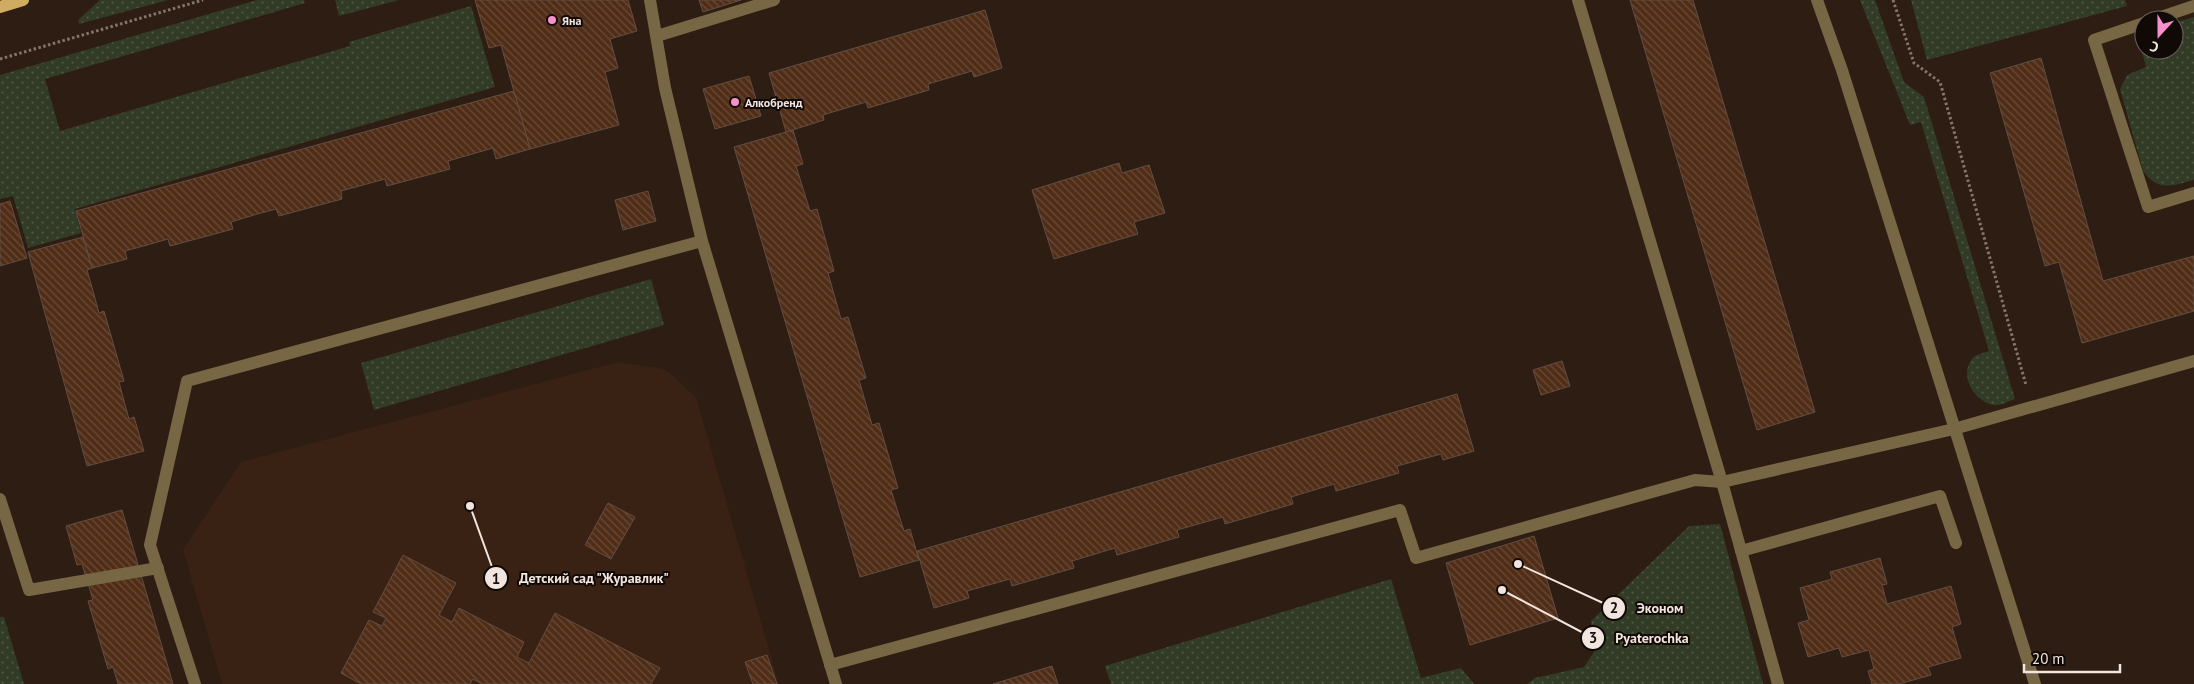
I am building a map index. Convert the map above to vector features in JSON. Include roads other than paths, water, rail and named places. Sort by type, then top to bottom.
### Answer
[{"type":"main road","points":[[0,7],[23,0]]},
{"type":"lane","points":[[650,0],[664,88],[702,241],[836,684]]},
{"type":"lane","points":[[657,36],[774,0]]},
{"type":"lane","points":[[1578,0],[1722,482],[1778,684]]},
{"type":"lane","points":[[1817,0],[1842,70],[2035,684]]},
{"type":"lane","points":[[2182,10],[2194,6]]},
{"type":"lane","points":[[2134,26],[2094,40],[2148,207],[2194,193]]},
{"type":"lane","points":[[195,684],[150,545],[187,381],[702,241]]},
{"type":"lane","points":[[830,665],[1400,510],[1416,558],[1695,480],[1722,482],[1954,429],[2194,362]]},
{"type":"lane","points":[[1741,550],[1940,496],[1956,543]]},
{"type":"lane","points":[[0,499],[28,590],[158,568]]},
{"type":"place","name":"Яна","points":[[552,20]]},
{"type":"place","name":"Алкобренд","points":[[735,102]]},
{"type":"place","name":"Детский сад \"Журавлик\"","points":[[470,506]]},
{"type":"place","name":"Эконом","points":[[1518,564]]},
{"type":"place","name":"Pyaterochka","points":[[1502,590]]}]
